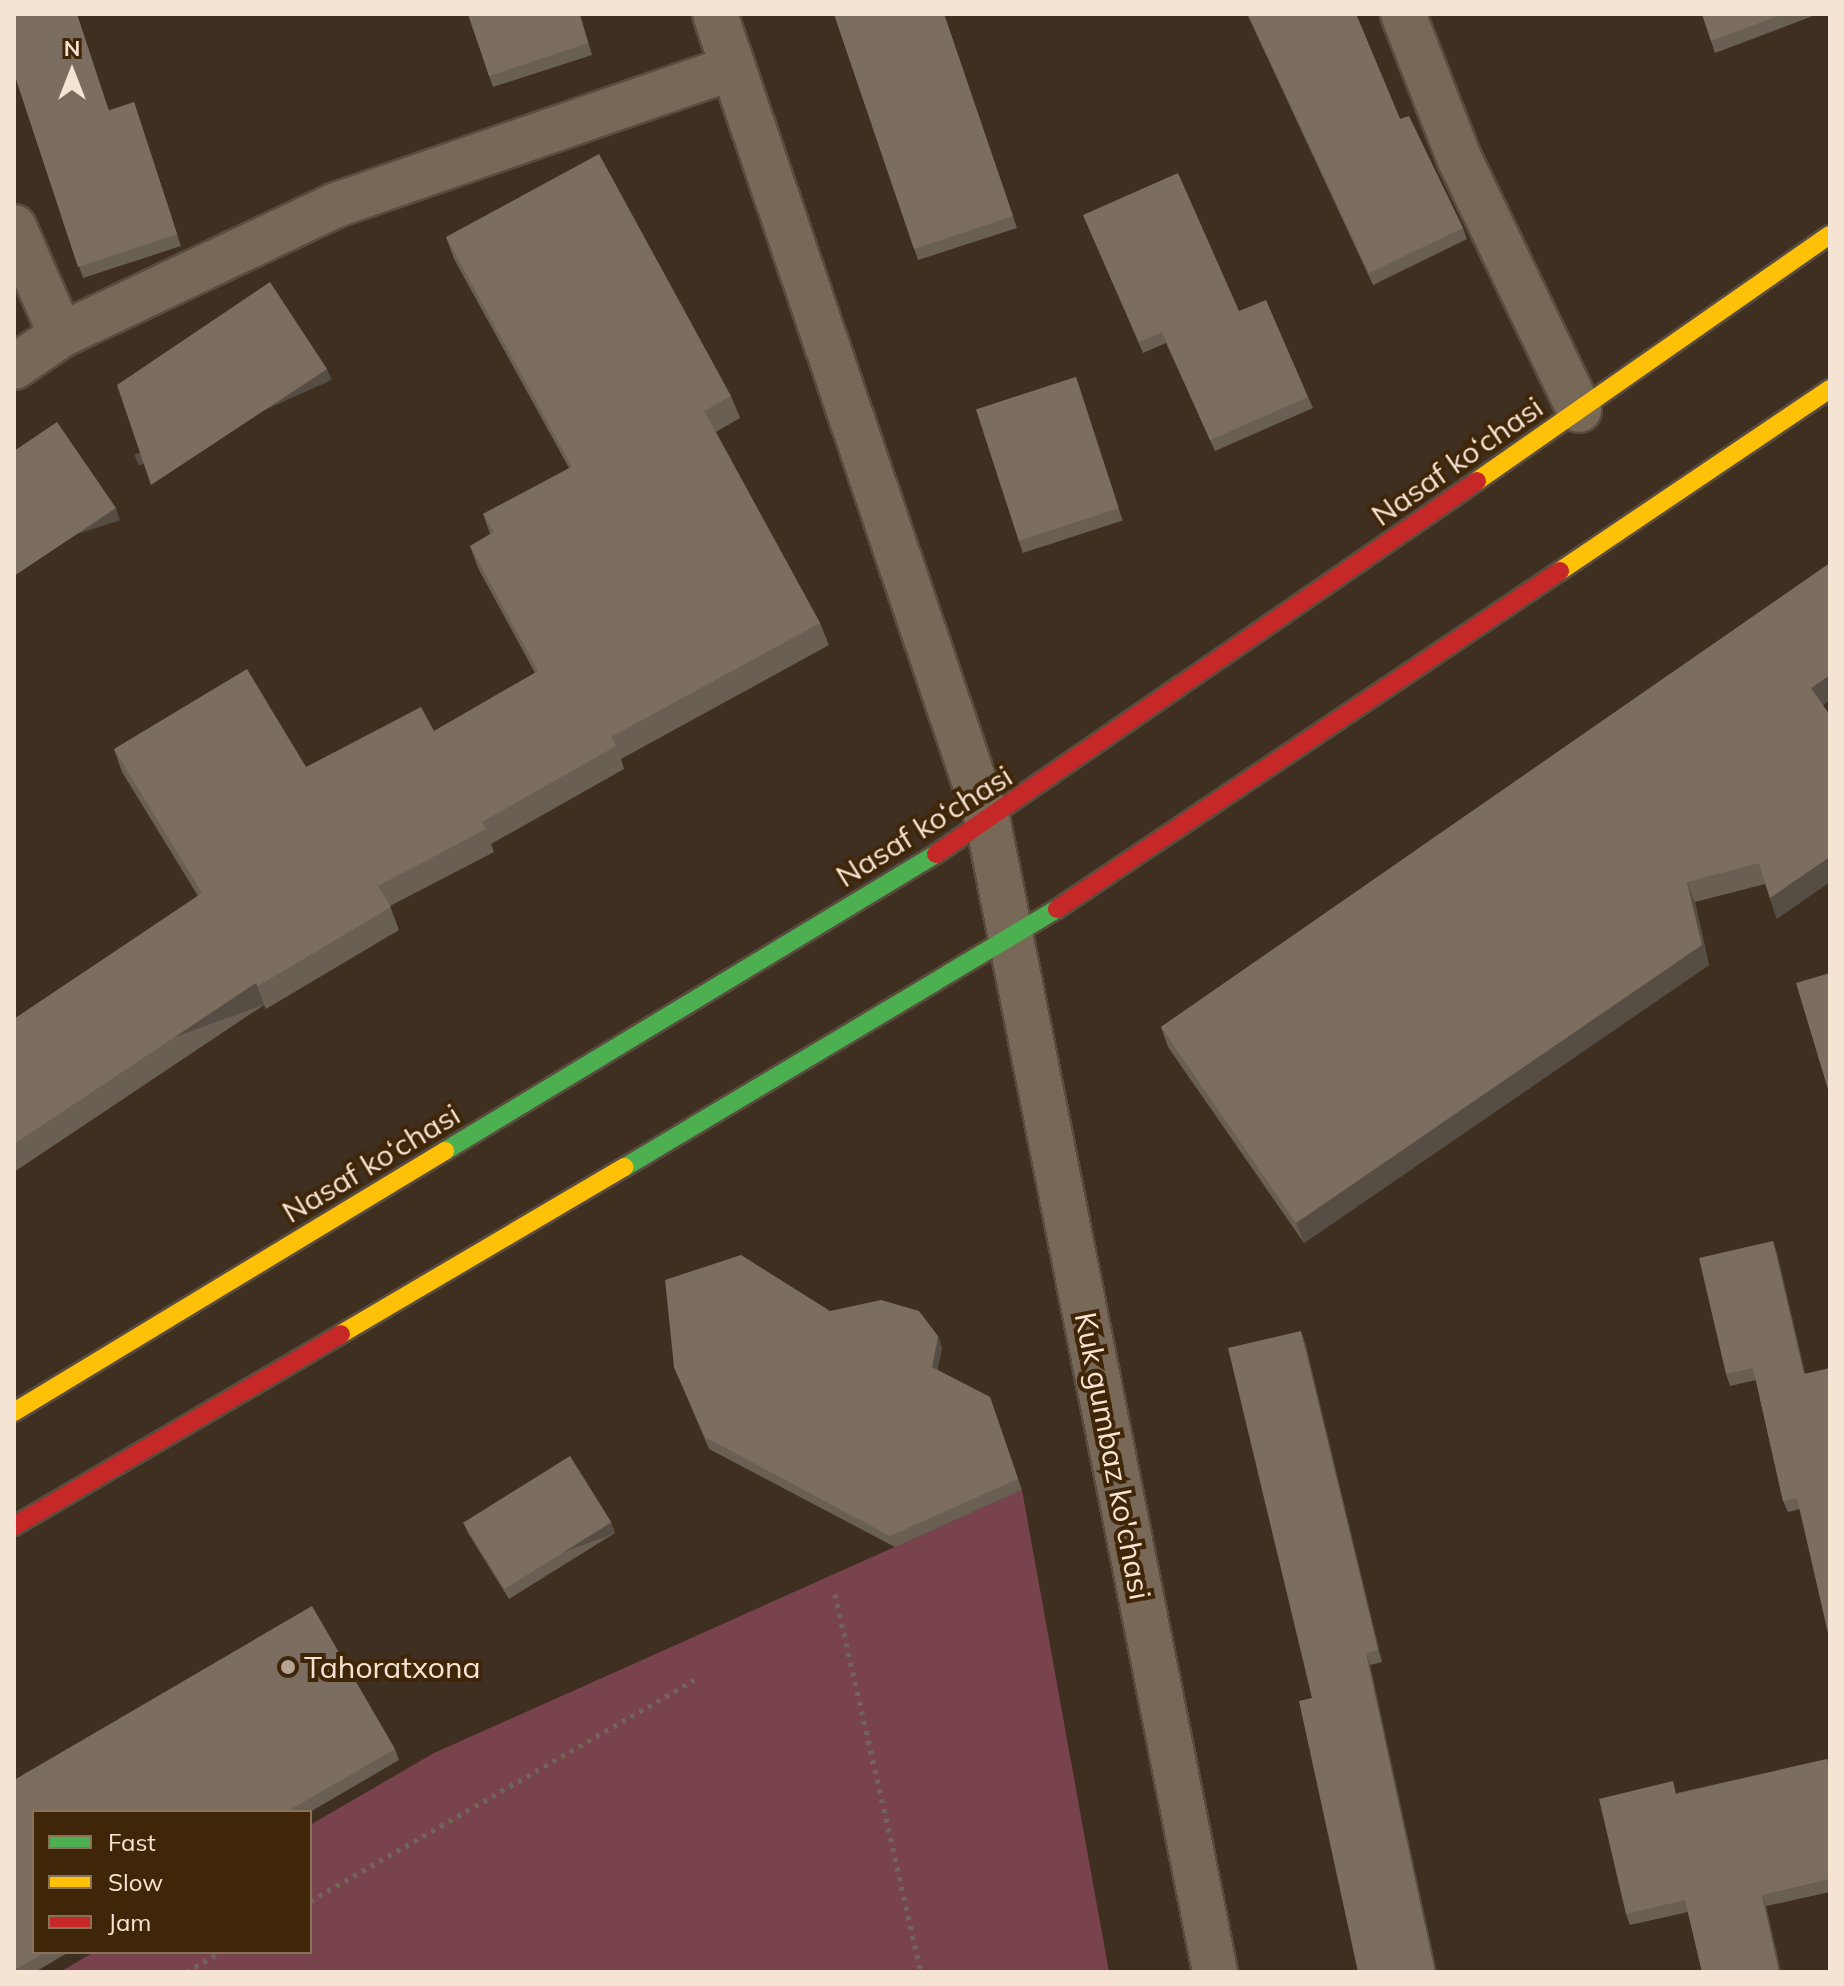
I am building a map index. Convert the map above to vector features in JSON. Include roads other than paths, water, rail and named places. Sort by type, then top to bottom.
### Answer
[{"type":"main road","name":"Nasaf ko‘chasi","points":[[14,1412],[988,822],[1830,235]]},
{"type":"main road","points":[[14,1526],[1011,940],[1830,389]]},
{"type":"street","name":"Kuk gumbaz ko'chasi","points":[[715,14],[988,822],[1215,1972]]},
{"type":"street","points":[[1403,14],[1459,158],[1579,410]]},
{"type":"street","points":[[14,367],[61,335],[336,205],[732,68]]},
{"type":"street","points":[[14,227],[61,335]]},
{"type":"place","name":"Tahoratxona","points":[[288,1667]]}]
